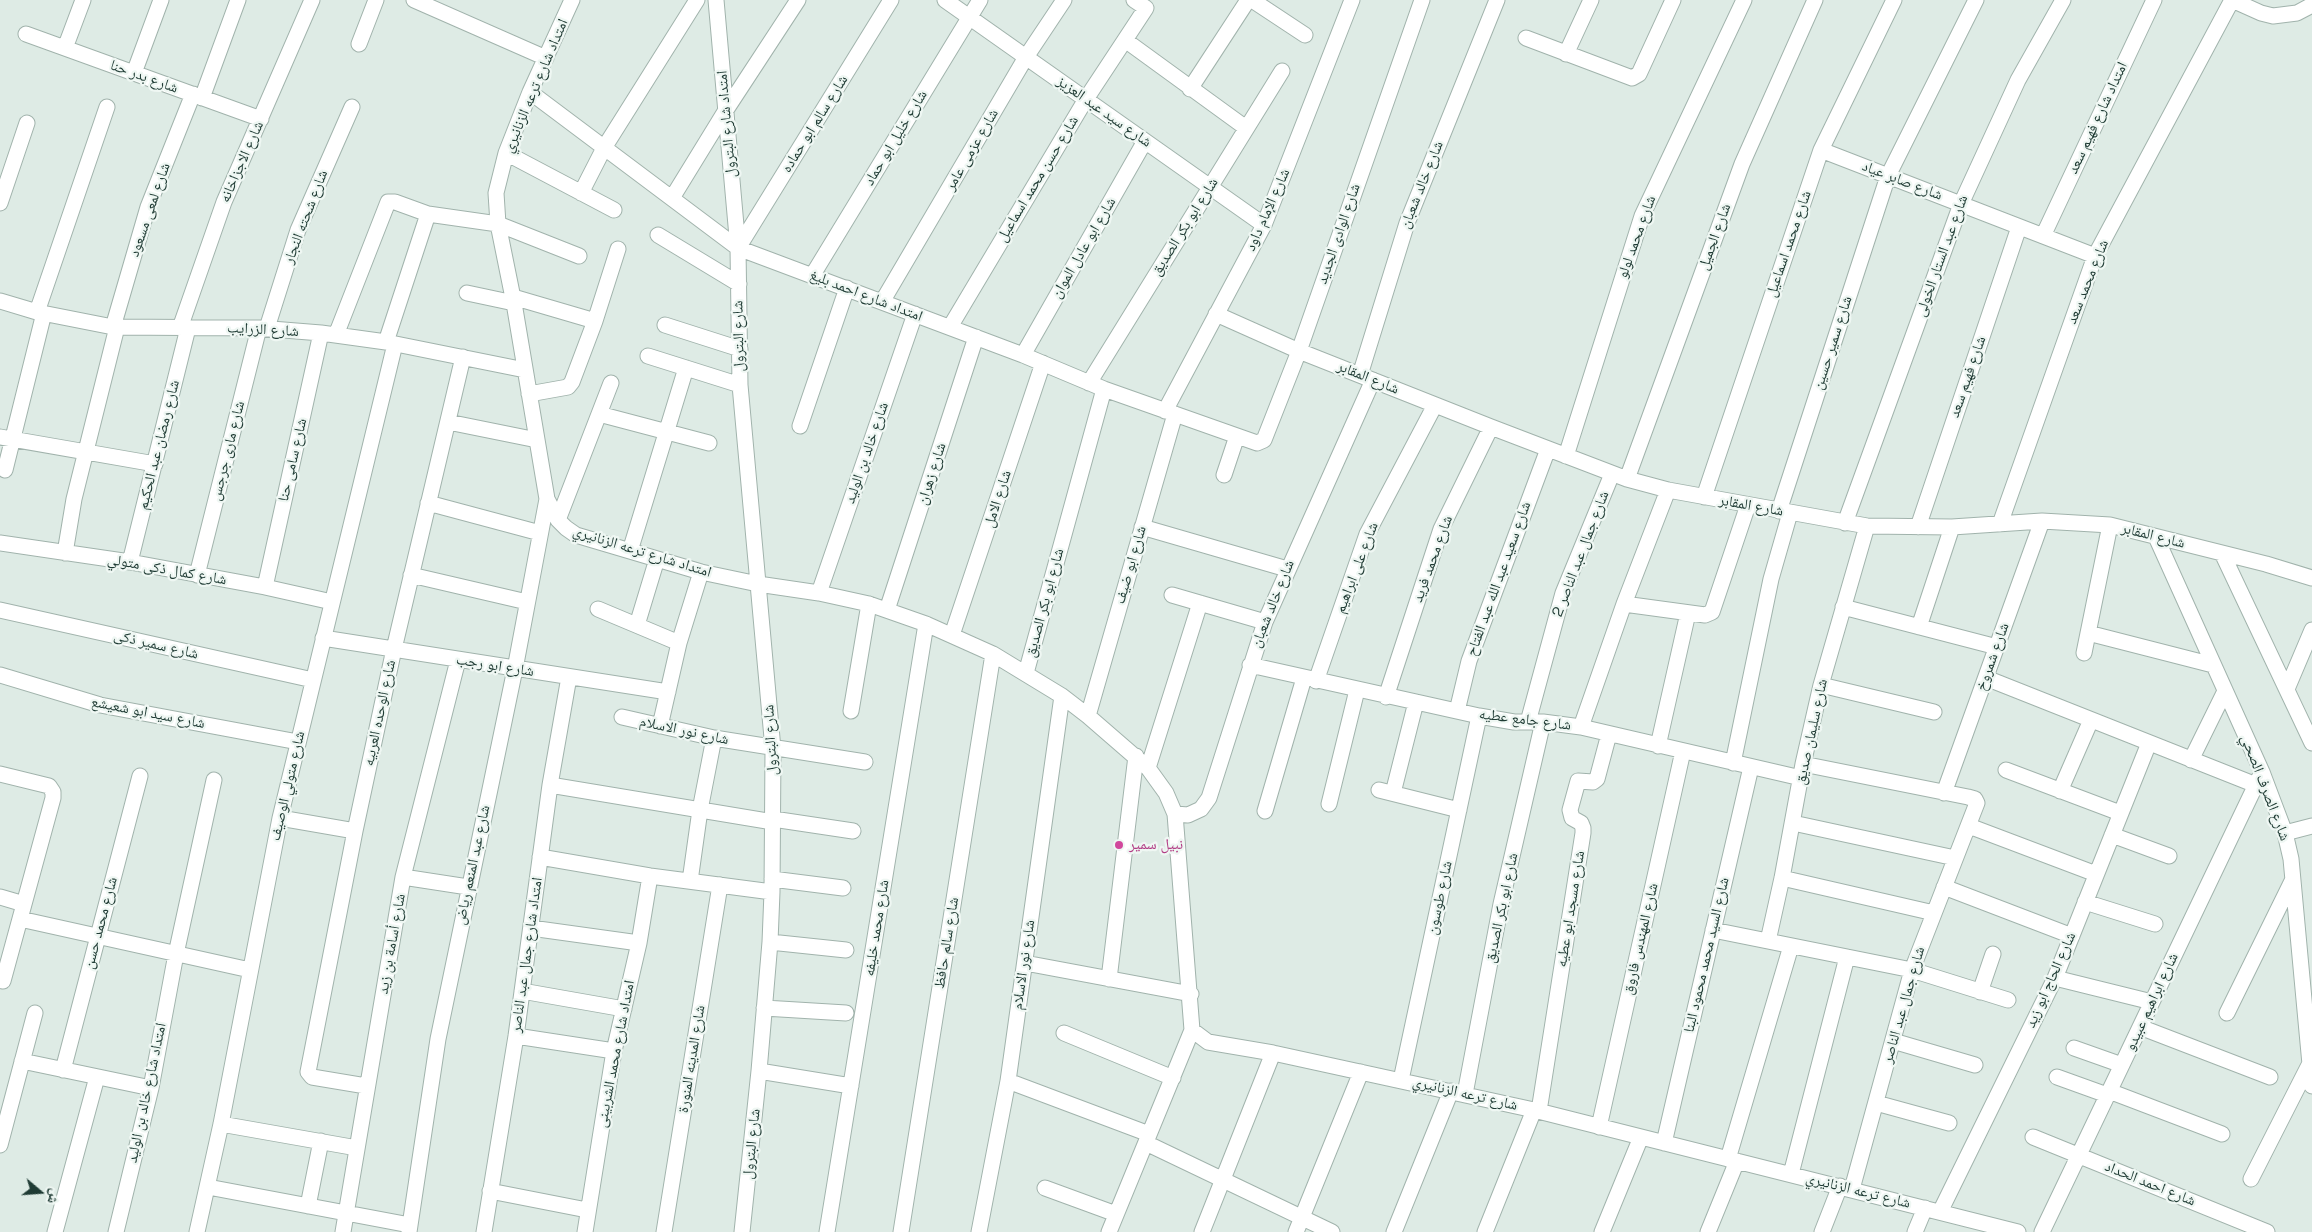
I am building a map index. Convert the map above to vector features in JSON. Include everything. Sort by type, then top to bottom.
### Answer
[{"type":"street","points":[[65,48],[83,0]]},
{"type":"street","points":[[134,73],[161,0]]},
{"type":"street","name":"شارع لمعى مسعود","points":[[65,553],[74,500],[115,327],[148,207],[238,0]]},
{"type":"street","name":"شارع الاجزاخانه","points":[[184,328],[224,202],[312,0]]},
{"type":"street","points":[[359,44],[376,0]]},
{"type":"street","points":[[414,0],[546,58]]},
{"type":"street","name":"امتداد شارع ترعه الزنانيري","points":[[572,0],[530,92],[506,153],[496,193],[498,224],[513,300],[546,499],[558,520],[576,535],[701,572],[869,604],[926,624],[993,654],[1026,673],[1062,696],[1136,756]]},
{"type":"street","points":[[581,193],[604,148],[697,0]]},
{"type":"street","name":"امتداد شارع البترول","points":[[716,0],[738,248]]},
{"type":"street","points":[[672,198],[726,110],[798,0]]},
{"type":"street","name":"شارع سالم ابو حماده","points":[[738,248],[891,0]]},
{"type":"street","name":"شارع سيد عبد العزيز","points":[[945,0],[1264,225]]},
{"type":"street","name":"شارع خليل ابو حماد","points":[[812,276],[980,0]]},
{"type":"street","name":"شارع عزمى عامر","points":[[882,302],[1026,57],[1064,0]]},
{"type":"street","points":[[1190,89],[1248,0]]},
{"type":"street","points":[[1252,0],[1304,35]]},
{"type":"street","points":[[1274,15],[1280,0]]},
{"type":"street","name":"شارع الإمام داود","points":[[1170,412],[1216,314],[1264,225],[1352,0]]},
{"type":"street","name":"شارع الوادى الجديد","points":[[1237,436],[1257,443],[1264,440],[1299,351],[1422,0]]},
{"type":"street","name":"شارع خالد شعبان","points":[[1175,814],[1188,815],[1201,809],[1209,798],[1264,622],[1367,378],[1407,222],[1497,0]]},
{"type":"street","points":[[1566,54],[1591,0]]},
{"type":"street","points":[[1526,38],[1632,78],[1639,74],[1673,0]]},
{"type":"street","name":"شارع محمد لولو","points":[[1566,456],[1642,216],[1744,0]]},
{"type":"street","name":"شارع الجميل","points":[[1627,479],[1742,164],[1815,0]]},
{"type":"street","name":"شارع محمد اسماعيل","points":[[1704,497],[1821,150],[1894,0]]},
{"type":"street","name":"شارع سمير حسين","points":[[1784,512],[1888,176],[1976,0]]},
{"type":"street","name":"شارع عبد الستار الخولى","points":[[1845,523],[1960,204],[2018,80],[2063,0]]},
{"type":"street","name":"امتداد شارع فهيم سعد","points":[[2042,236],[2154,0]]},
{"type":"street","points":[[2232,0],[2261,13],[2273,16],[2297,13],[2312,5]]},
{"type":"street","name":"شارع محمد سعد","points":[[2000,524],[2095,256],[2232,0]]},
{"type":"street","name":"شارع حسن محمد اسماعيل","points":[[950,327],[1086,99],[1125,40],[1140,4]]},
{"type":"street","name":"شارع بدر حنا","points":[[26,34],[261,120]]},
{"type":"street","points":[[1125,40],[1246,128]]},
{"type":"street","name":"شارع ابو بكر الصديق","points":[[1089,382],[1282,71]]},
{"type":"street","name":"امتداد شارع احمد بليغ","points":[[530,92],[738,248],[1023,355],[1104,389],[1237,436]]},
{"type":"street","points":[[5,470],[6,438],[41,313],[108,107]]},
{"type":"street","name":"شارع شحته النجار","points":[[263,328],[298,230],[352,107]]},
{"type":"street","points":[[0,203],[27,123]]},
{"type":"street","name":"شارع ابو عادل الموان","points":[[1023,355],[1145,141]]},
{"type":"street","name":"شارع صابر عياد","points":[[1821,150],[2095,256]]},
{"type":"street","points":[[506,153],[614,210]]},
{"type":"street","name":"شارع سامى حنا","points":[[264,587],[329,334],[386,205],[392,202],[428,214]]},
{"type":"street","points":[[428,214],[498,224],[579,256]]},
{"type":"street","name":"شارع متولي الوصيف","points":[[198,1232],[221,1124],[280,818],[332,602],[390,343],[428,214]]},
{"type":"street","name":"شارع فهيم سعد","points":[[1918,527],[2019,226]]},
{"type":"street","points":[[658,235],[739,284]]},
{"type":"street","name":"شارع البترول","points":[[738,248],[740,385],[773,749],[770,942],[742,1232]]},
{"type":"street","points":[[529,394],[568,387],[572,382],[595,321],[618,249]]},
{"type":"street","points":[[800,426],[847,288]]},
{"type":"street","points":[[467,293],[513,300],[595,321]]},
{"type":"street","name":"شارع الزرايب","points":[[0,301],[41,313],[115,327],[263,328],[329,334],[390,343],[525,370]]},
{"type":"street","name":"شارع خالد بن الوليد","points":[[819,593],[915,314]]},
{"type":"street","name":"شارع المقابر","points":[[1216,314],[1299,351],[1491,427],[1612,474],[1668,490],[1867,526],[1952,527],[2042,521],[2110,525],[2312,578]]},
{"type":"street","points":[[665,325],[740,349]]},
{"type":"street","name":"شارع رمضان عبد الحكيم","points":[[130,562],[155,464],[184,328]]},
{"type":"street","name":"شارع مارى جرجس","points":[[197,575],[263,328]]},
{"type":"street","name":"شارع زهران","points":[[887,610],[976,337]]},
{"type":"street","points":[[648,356],[740,385]]},
{"type":"street","name":"شارع الوحده العربيه","points":[[366,1086],[312,1076],[308,1072],[355,831],[410,575],[463,357]]},
{"type":"street","name":"شارع الامل","points":[[952,635],[1043,363]]},
{"type":"street","points":[[630,551],[686,368]]},
{"type":"street","points":[[558,520],[611,383]]},
{"type":"street","name":"شارع ابو بكر الصديق","points":[[1026,673],[1104,389]]},
{"type":"street","name":"شارع على ابراهيم","points":[[1265,811],[1310,680],[1367,534],[1435,405]]},
{"type":"street","name":"شارع ابو ضيف","points":[[1088,716],[1142,527],[1170,412]]},
{"type":"street","points":[[599,414],[709,443]]},
{"type":"street","points":[[448,422],[537,440]]},
{"type":"street","name":"شارع محمد فريد","points":[[1386,697],[1441,529],[1491,427]]},
{"type":"street","points":[[1224,475],[1237,436]]},
{"type":"street","points":[[6,438],[155,464]]},
{"type":"street","name":"شارع سعيد عبد الله عبد الفتاح","points":[[1457,711],[1469,661],[1548,449]]},
{"type":"street","name":"شارع جمال عبد الناصر 2","points":[[1536,722],[1562,593],[1612,474]]},
{"type":"street","points":[[1581,727],[1624,604],[1668,490]]},
{"type":"street","name":"شارع عبد المنعم رياض","points":[[410,1228],[438,1039],[514,669],[546,499]]},
{"type":"street","points":[[428,503],[540,533]]},
{"type":"street","points":[[1624,604],[1705,615],[1714,610],[1748,505]]},
{"type":"street","points":[[1733,763],[1784,512]]},
{"type":"street","name":"شارع شمروخ","points":[[1944,793],[2042,521]]},
{"type":"street","points":[[2084,653],[2110,525]]},
{"type":"street","name":"شارع سليمان صديق","points":[[1768,941],[1821,685],[1867,526]]},
{"type":"street","points":[[1142,527],[1287,569]]},
{"type":"street","points":[[1919,627],[1952,527]]},
{"type":"street","name":"شارع الصرف الصحي","points":[[2156,537],[2225,691],[2259,779],[2285,833],[2291,859],[2292,881],[2308,1002],[2309,1065],[2312,1086]]},
{"type":"street","name":"شارع كمال ذكى متولي","points":[[0,543],[130,562],[264,587],[332,602]]},
{"type":"street","points":[[2222,553],[2312,743]]},
{"type":"street","points":[[637,625],[658,559]]},
{"type":"street","points":[[660,726],[679,643],[701,572]]},
{"type":"street","points":[[410,575],[527,602]]},
{"type":"street","points":[[1172,595],[1264,622]]},
{"type":"street","points":[[1148,768],[1200,603]]},
{"type":"street","points":[[852,711],[869,604]]},
{"type":"street","points":[[1843,607],[1997,647]]},
{"type":"street","points":[[598,609],[679,643]]},
{"type":"street","name":"شارع سمير ذكى","points":[[0,610],[313,680]]},
{"type":"street","points":[[1658,746],[1688,613]]},
{"type":"street","name":"شارع محمد خليفه","points":[[827,1232],[926,624]]},
{"type":"street","points":[[2287,689],[2312,630]]},
{"type":"street","points":[[2088,633],[2213,665]]},
{"type":"street","name":"شارع ابو رجب","points":[[323,638],[668,692]]},
{"type":"street","name":"شارع سالم حافظ","points":[[901,1232],[993,654]]},
{"type":"street","name":"شارع أسامة بن زيد","points":[[344,1232],[366,1086],[403,877],[458,660]]},
{"type":"street","name":"شارع جامع عطيه","points":[[1250,665],[1386,697],[1479,716],[1514,722],[1536,722],[1581,727],[1751,767],[1802,771],[1944,793]]},
{"type":"street","name":"شارع سيد ابو شعيشع","points":[[0,675],[100,705],[298,742]]},
{"type":"street","name":"امتداد شارع جمال عبد الناصر","points":[[484,1232],[516,1036],[550,785],[569,677]]},
{"type":"street","points":[[1986,678],[2191,760],[2259,779]]},
{"type":"street","points":[[1821,685],[1934,712]]},
{"type":"street","points":[[1329,804],[1356,690]]},
{"type":"street","points":[[2191,760],[2225,691]]},
{"type":"street","name":"شارع نور الاسلام","points":[[979,1232],[1008,1081],[1062,696]]},
{"type":"street","points":[[1416,702],[1386,792],[1459,810]]},
{"type":"street","name":"شارع طوسون","points":[[1400,1080],[1479,716]]},
{"type":"street","name":"شارع نور الاسلام","points":[[622,717],[773,749],[865,762]]},
{"type":"street","points":[[2060,791],[2090,720]]},
{"type":"street","name":"شارع ابو بكر الصديق","points":[[1394,1232],[1458,1092],[1501,904],[1536,722]]},
{"type":"street","name":"شارع مسجد ابو عطيه","points":[[1537,1111],[1583,833],[1583,828],[1580,823],[1572,818],[1570,810],[1578,781],[1593,782],[1597,780],[1609,734]]},
{"type":"street","points":[[690,881],[700,810],[714,738]]},
{"type":"street","name":"شارع الحاج ابو زيد","points":[[1940,1212],[2055,978],[2149,743]]},
{"type":"street","name":"شارع المهندس فاروق","points":[[1599,1127],[1683,751]]},
{"type":"street","points":[[1109,1232],[1192,1030],[1175,814],[1166,793],[1148,768],[1136,756]]},
{"type":"street","points":[[1109,979],[1136,756]]},
{"type":"street","name":"شارع السيد محمد محمود البنا","points":[[1664,1143],[1751,767]]},
{"type":"street","points":[[2006,770],[2120,814]]},
{"type":"street","points":[[0,774],[49,786],[53,792],[53,798],[3,981]]},
{"type":"street","name":"شارع محمد حسن","points":[[63,1070],[140,776]]},
{"type":"street","name":"شارع ابراهيم عبيدو","points":[[2042,1232],[2259,779]]},
{"type":"street","name":"امتداد شارع خالد بن الوليد","points":[[116,1232],[151,1088],[176,954],[214,780]]},
{"type":"street","points":[[550,785],[700,810],[853,831]]},
{"type":"street","name":"شارع جمال عبد الناصر","points":[[1822,1232],[1846,1187],[1876,1103],[1912,970],[1976,809],[1975,799],[1944,793]]},
{"type":"street","points":[[280,818],[355,831]]},
{"type":"street","points":[[1793,823],[1956,858]]},
{"type":"street","points":[[1969,826],[2096,874]]},
{"type":"street","points":[[2285,833],[2312,826]]},
{"type":"street","points":[[2112,835],[2169,856]]},
{"type":"street","points":[[540,857],[650,876],[720,885],[843,888]]},
{"type":"street","name":"امتداد شارع محمد الشربينى","points":[[585,1232],[587,1210],[614,1051],[639,943],[650,876]]},
{"type":"street","points":[[403,877],[468,887]]},
{"type":"street","points":[[1782,878],[1934,913]]},
{"type":"street","points":[[2227,1013],[2292,881]]},
{"type":"street","name":"شارع المدينه المنورة","points":[[664,1232],[720,885]]},
{"type":"street","points":[[1944,888],[2072,936]]},
{"type":"street","points":[[0,897],[24,904]]},
{"type":"street","points":[[2086,902],[2155,924]]},
{"type":"street","points":[[20,919],[250,970]]},
{"type":"street","points":[[531,928],[639,943]]},
{"type":"street","points":[[1713,930],[1912,970],[2008,1000]]},
{"type":"street","points":[[770,942],[846,950]]},
{"type":"street","points":[[1708,1232],[1733,1160],[1791,946]]},
{"type":"street","points":[[1980,992],[1993,954]]},
{"type":"street","points":[[1791,1174],[1847,957]]},
{"type":"street","points":[[1025,963],[1190,994]]},
{"type":"street","points":[[2055,978],[2152,1002]]},
{"type":"street","points":[[522,990],[624,1009]]},
{"type":"street","points":[[764,1008],[846,1013]]},
{"type":"street","points":[[0,1145],[35,1013]]},
{"type":"street","points":[[2140,1027],[2270,1077]]},
{"type":"street","name":"شارع ترعه الزنانيري","points":[[1192,1030],[1208,1042],[1273,1053],[1458,1092],[1846,1187],[2018,1232]]},
{"type":"street","points":[[1064,1033],[1172,1078]]},
{"type":"street","points":[[516,1036],[614,1051]]},
{"type":"street","points":[[1893,1041],[1975,1065]]},
{"type":"street","points":[[2074,1048],[2122,1065]]},
{"type":"street","points":[[1202,1232],[1273,1053]]},
{"type":"street","points":[[22,1061],[151,1088]]},
{"type":"street","points":[[2251,1179],[2309,1065]]},
{"type":"street","points":[[759,1071],[851,1086]]},
{"type":"street","points":[[1296,1232],[1361,1072]]},
{"type":"street","points":[[2057,1076],[2222,1134]]},
{"type":"street","points":[[55,1232],[97,1077]]},
{"type":"street","points":[[1008,1081],[1148,1138],[1223,1180],[1332,1232]]},
{"type":"street","points":[[1876,1103],[1948,1123]]},
{"type":"street","points":[[1485,1232],[1537,1111]]},
{"type":"street","points":[[221,1124],[357,1148]]},
{"type":"street","name":"شارع احمد الحداد","points":[[2033,1137],[2267,1232]]},
{"type":"street","points":[[1602,1232],[1641,1138]]},
{"type":"street","points":[[308,1206],[321,1141]]},
{"type":"street","points":[[208,1187],[347,1213],[410,1228]]},
{"type":"street","points":[[1045,1188],[1116,1214]]},
{"type":"street","points":[[490,1191],[587,1210]]},
{"type":"street","points":[[1915,1232],[1925,1208]]},
{"type":"place","name":"نبيل سمير","points":[[1119,845]]}]
